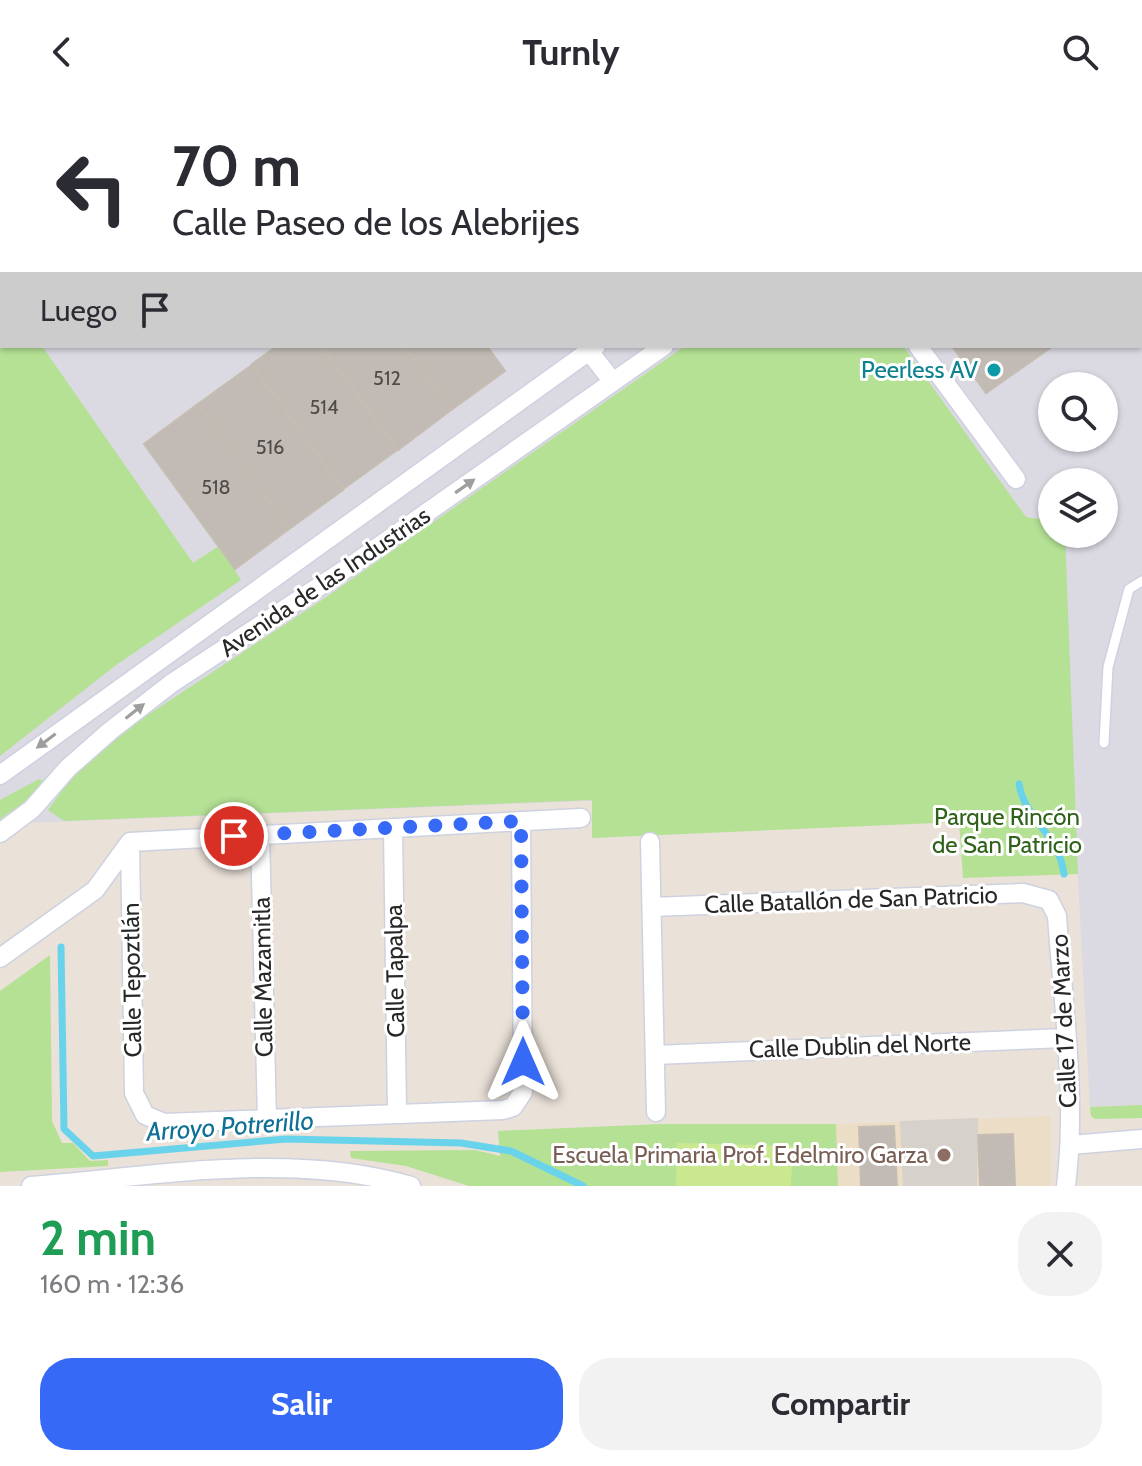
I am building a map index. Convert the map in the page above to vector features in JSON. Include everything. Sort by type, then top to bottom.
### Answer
[{"type":"street","name":"Avenida de las Industrias","points":[[0,775],[592,348]]},
{"type":"street","points":[[592,348],[613,382]]},
{"type":"street","name":"Avenida de las Industrias","points":[[0,833],[32,809],[68,768],[110,731],[172,683],[355,563],[661,348]]},
{"type":"street","points":[[919,348],[1016,479]]},
{"type":"street","points":[[92,706],[110,731]]},
{"type":"street","points":[[0,958],[95,890],[130,842],[581,818]]},
{"type":"street","points":[[267,1119],[513,1107],[523,1092],[521,821]]},
{"type":"street","name":"Calle Tapalpa","points":[[393,828],[397,1114]]},
{"type":"street","name":"Calle Mazamitla","points":[[260,835],[267,1119]]},
{"type":"street","name":"Calle Tepoztlán","points":[[130,842],[134,1093],[145,1115],[164,1123],[267,1119]]},
{"type":"street","points":[[650,842],[656,1112]]},
{"type":"street","name":"Calle Batallón de San Patricio","points":[[652,907],[1012,893],[1038,894],[1049,900]]},
{"type":"street","name":"Calle 17 de Marzo","points":[[1049,900],[1057,916],[1065,1038],[1071,1145],[1066,1186]]},
{"type":"street","name":"Calle Dublin del Norte","points":[[655,1055],[1065,1038]]},
{"type":"street","points":[[1071,1145],[1142,1139]]},
{"type":"street","points":[[294,1167],[299,1186]]},
{"type":"street","points":[[31,1186],[160,1181],[294,1167],[362,1174],[411,1186]]},
{"type":"lane","points":[[1104,743],[1108,667],[1129,589],[1142,581]]},
{"type":"shaded area","points":[[0,348],[1142,348],[1142,1105],[1090,1107],[1073,782],[0,824]]},
{"type":"shaded area","name":"Escuela Primaria Prof. Edelmiro Garza","points":[[1050,1116],[1051,1186],[838,1186],[836,1124]]},
{"type":"shaded area","points":[[978,1118],[977,1186],[903,1186],[900,1121]]},
{"type":"green space","points":[[0,348],[43,348],[193,563],[219,546],[241,580],[116,665],[0,756]]},
{"type":"green space","name":"Parque Rincón de San Patricio","points":[[682,348],[904,348],[1026,517],[1038,519],[1038,548],[1066,548],[1078,874],[963,878],[959,822],[592,838],[592,800],[64,821],[48,810],[77,770],[125,730],[322,600]]},
{"type":"green space","points":[[39,779],[43,781],[35,793],[0,819],[0,800]]},
{"type":"green space","points":[[50,955],[52,1121],[62,1143],[73,1143],[90,1161],[108,1160],[108,1166],[0,1172],[0,991]]},
{"type":"green space","points":[[1142,1105],[1142,1118],[1095,1119],[1091,1116],[1090,1107]]},
{"type":"green space","points":[[661,1124],[836,1124],[838,1186],[469,1186],[406,1166],[351,1158],[350,1151],[475,1150],[500,1156],[498,1131]]},
{"type":"green space","points":[[677,1143],[793,1146],[791,1186],[676,1186]]},
{"type":"building","points":[[274,348],[322,348],[397,450],[343,489],[252,364]]},
{"type":"building","points":[[323,348],[405,348],[451,410],[398,450]]},
{"type":"building","points":[[406,348],[488,348],[505,371],[451,410]]},
{"type":"building","name":"Peerless AV","points":[[953,348],[1050,348],[986,393]]},
{"type":"building","points":[[252,365],[343,490],[289,529],[198,404]]},
{"type":"building","points":[[198,404],[289,529],[235,569],[144,444]]},
{"type":"building","points":[[894,1126],[897,1186],[861,1186],[859,1127]]},
{"type":"building","points":[[1013,1134],[1015,1186],[980,1186],[978,1135]]},
{"type":"waterway","points":[[1019,784],[1028,808],[1056,848],[1064,874]]},
{"type":"waterway","name":"Arroyo Potrerillo","points":[[61,947],[64,1129],[93,1156],[286,1139],[461,1143],[511,1151],[583,1186]]},
{"type":"place","name":"Peerless AV","points":[[994,370]]},
{"type":"place","name":"Escuela Primaria Prof. Edelmiro Garza","points":[[944,1155]]},
{"type":"route","points":[[234,836],[521,821],[523,1062]]}]
